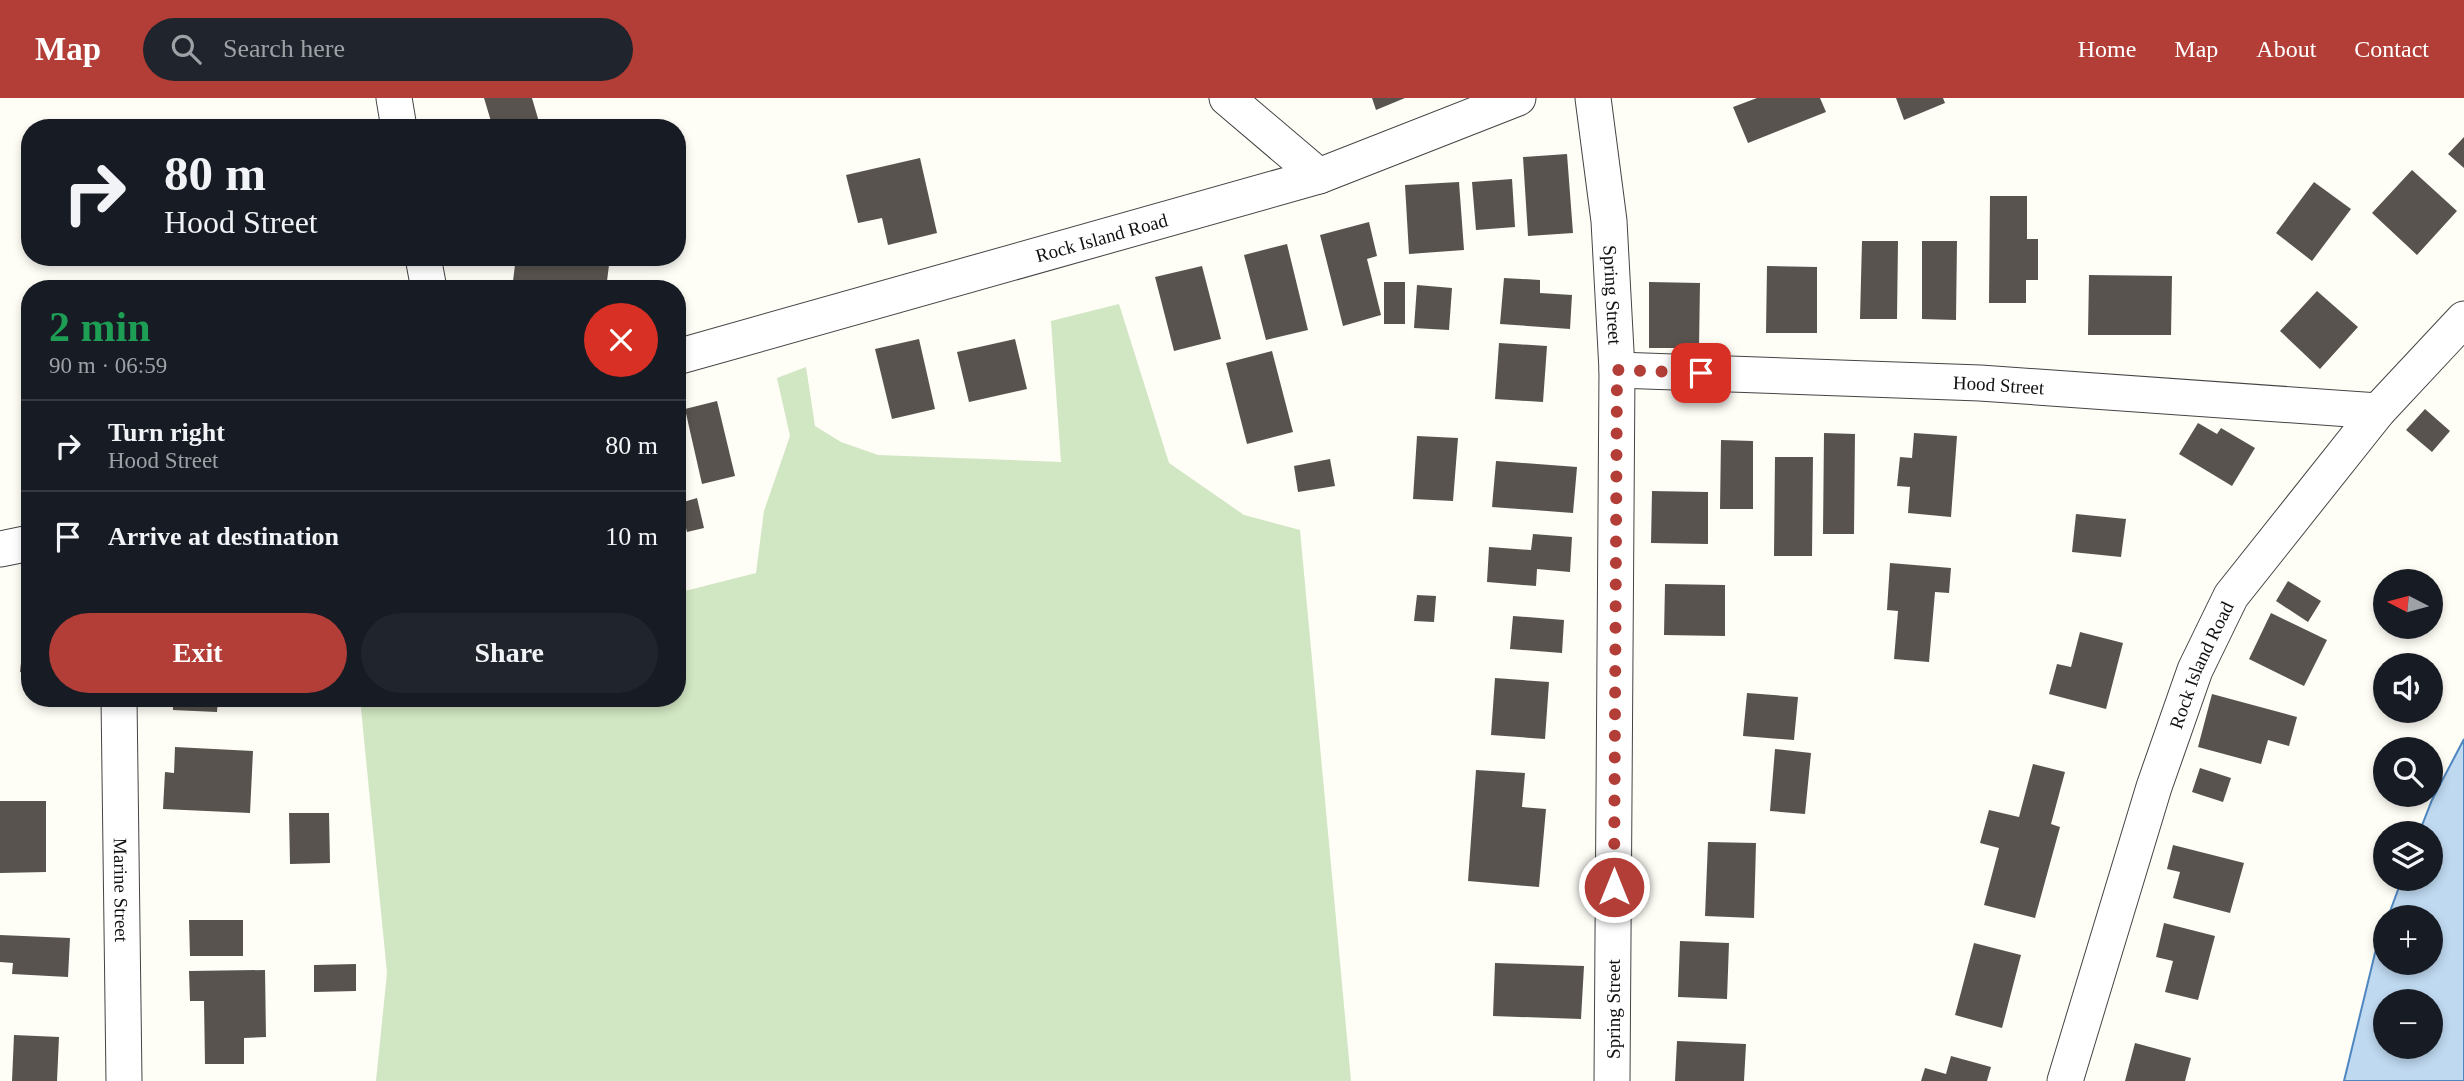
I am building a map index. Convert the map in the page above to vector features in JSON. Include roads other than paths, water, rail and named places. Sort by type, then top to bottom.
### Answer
[{"type":"street","points":[[394,98],[398,119]]},
{"type":"street","points":[[1227,98],[1319,176]]},
{"type":"street","name":"Rock Island Road","points":[[686,354],[1319,176],[1518,98]]},
{"type":"street","name":"Spring Street","points":[[1593,98],[1609,221],[1617,370],[1612,1081]]},
{"type":"street","name":"Rock Island Road","points":[[2064,1081],[2154,787],[2195,670],[2231,596],[2378,411],[2464,319]]},
{"type":"street","name":"Hood Street","points":[[1617,370],[1980,383],[2378,411]]},
{"type":"street","points":[[0,549],[21,545]]},
{"type":"street","name":"Marine Street","points":[[118,707],[124,1081]]},
{"type":"water","points":[[2464,739],[2464,1081],[2344,1081],[2373,961],[2373,975],[2443,975],[2443,905],[2392,905],[2398,891],[2443,891],[2443,821],[2424,821],[2429,807],[2443,807],[2443,779]]}]
